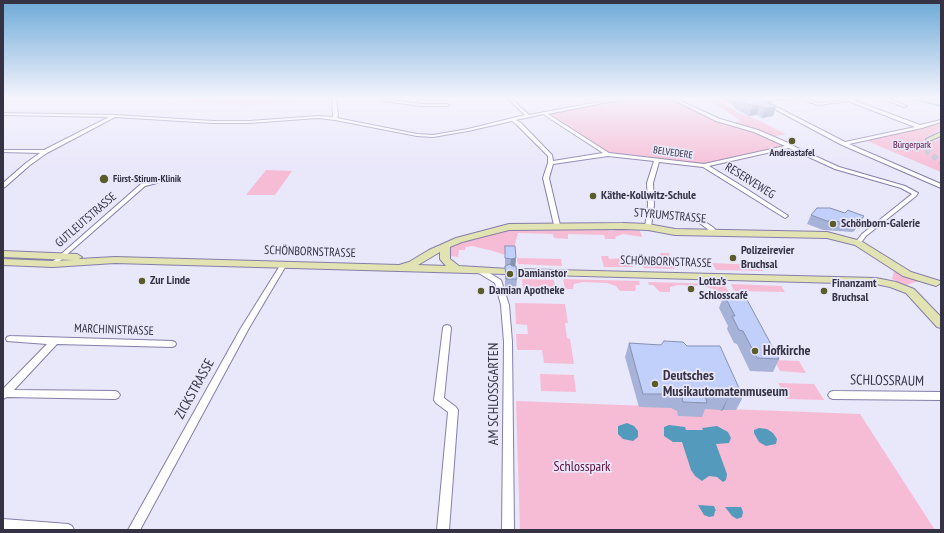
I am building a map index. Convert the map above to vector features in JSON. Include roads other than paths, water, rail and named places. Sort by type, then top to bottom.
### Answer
[{"type":"main road","points":[[929,139],[941,134]]},
{"type":"main road","name":"STYRUMSTRASSE","points":[[398,268],[413,264],[446,245],[476,234],[509,227],[557,225],[648,227],[675,232],[827,235],[858,244],[886,262],[915,277],[939,284]]},
{"type":"main road","points":[[446,245],[445,259],[457,270]]},
{"type":"main road","name":"SCHÖNBORNSTRASSE","points":[[3,254],[92,256],[115,260]]},
{"type":"main road","name":"SCHÖNBORNSTRASSE","points":[[3,262],[53,264],[115,260],[876,281],[892,284],[910,291]]},
{"type":"main road","points":[[876,281],[889,277],[891,272],[886,262]]},
{"type":"main road","points":[[939,284],[913,285],[909,288],[910,291],[941,324]]},
{"type":"street","points":[[3,186],[28,164],[46,152],[102,123]]},
{"type":"street","points":[[355,123],[417,135],[433,136],[476,129],[501,123]]},
{"type":"street","points":[[517,123],[550,156],[551,163],[546,178],[557,225]]},
{"type":"street","points":[[559,123],[608,154]]},
{"type":"street","points":[[728,123],[756,131],[836,168],[910,189],[915,193],[864,236],[858,244]]},
{"type":"street","points":[[804,123],[844,144],[941,186]]},
{"type":"street","points":[[909,123],[920,127]]},
{"type":"street","points":[[844,144],[934,123]]},
{"type":"street","name":"BELVEDERE","points":[[551,163],[608,154],[704,166],[791,146]]},
{"type":"street","points":[[3,151],[46,152]]},
{"type":"street","points":[[648,227],[651,205],[650,183],[657,160]]},
{"type":"street","name":"RESERVEWEG","points":[[704,166],[785,216]]},
{"type":"street","name":"GUTLEUTSTRASSE","points":[[53,264],[143,185],[155,182]]},
{"type":"street","points":[[692,215],[712,229],[714,233]]},
{"type":"street","name":"ZICKSTRASSE","points":[[134,530],[245,328],[284,264]]},
{"type":"street","name":"AM SCHLOSSGARTEN","points":[[479,270],[495,279],[500,286],[505,305],[508,342],[508,530]]},
{"type":"street","points":[[443,530],[453,410],[439,400],[447,328]]},
{"type":"street","name":"MARCHINISTRASSE","points":[[10,339],[172,344]]},
{"type":"street","points":[[4,394],[55,340]]},
{"type":"street","points":[[4,394],[115,395]]},
{"type":"street","name":"SCHLOSSRAUM","points":[[833,395],[941,396]]},
{"type":"street","points":[[3,525],[68,530]]},
{"type":"water","points":[[627,423],[634,426],[638,431],[638,437],[633,441],[623,439],[618,434],[618,426]]},
{"type":"water","points":[[669,425],[685,427],[686,430],[703,430],[702,428],[717,426],[728,432],[731,438],[729,443],[716,444],[727,474],[726,480],[723,482],[717,477],[709,476],[702,481],[695,476],[691,470],[682,442],[673,442],[664,436],[664,427]]},
{"type":"water","points":[[759,428],[767,429],[773,433],[777,439],[776,444],[766,446],[759,442],[754,430]]},
{"type":"water","points":[[698,505],[714,506],[716,511],[714,516],[709,517],[704,515]]},
{"type":"water","points":[[725,507],[741,507],[743,512],[742,517],[737,519],[732,516]]},
{"type":"tunnel","points":[[929,139],[927,143],[928,152],[941,162]]},
{"type":"place","name":"Andreastafel","points":[[792,141]]},
{"type":"place","name":"Fürst-Stirum-Klinik","points":[[104,179]]},
{"type":"place","name":"Käthe-Kollwitz-Schule","points":[[593,196]]},
{"type":"place","name":"Schönborn-Galerie","points":[[833,224]]},
{"type":"place","name":"Polizeirevier Bruchsal","points":[[733,258]]},
{"type":"place","name":"Damianstor","points":[[510,274]]},
{"type":"place","name":"Zur Linde","points":[[142,281]]},
{"type":"place","name":"Lotta’s Schlosscafé","points":[[691,289]]},
{"type":"place","name":"Damian Apotheke","points":[[481,291]]},
{"type":"place","name":"Finanzamt Bruchsal","points":[[824,291]]},
{"type":"place","name":"Hofkirche","points":[[755,351]]},
{"type":"place","name":"Deutsches Musikautomatenmuseum","points":[[655,384]]},
{"type":"park label","name":"Bürgerpark","points":[[912,145]]},
{"type":"park label","name":"Schlosspark","points":[[582,467]]}]
